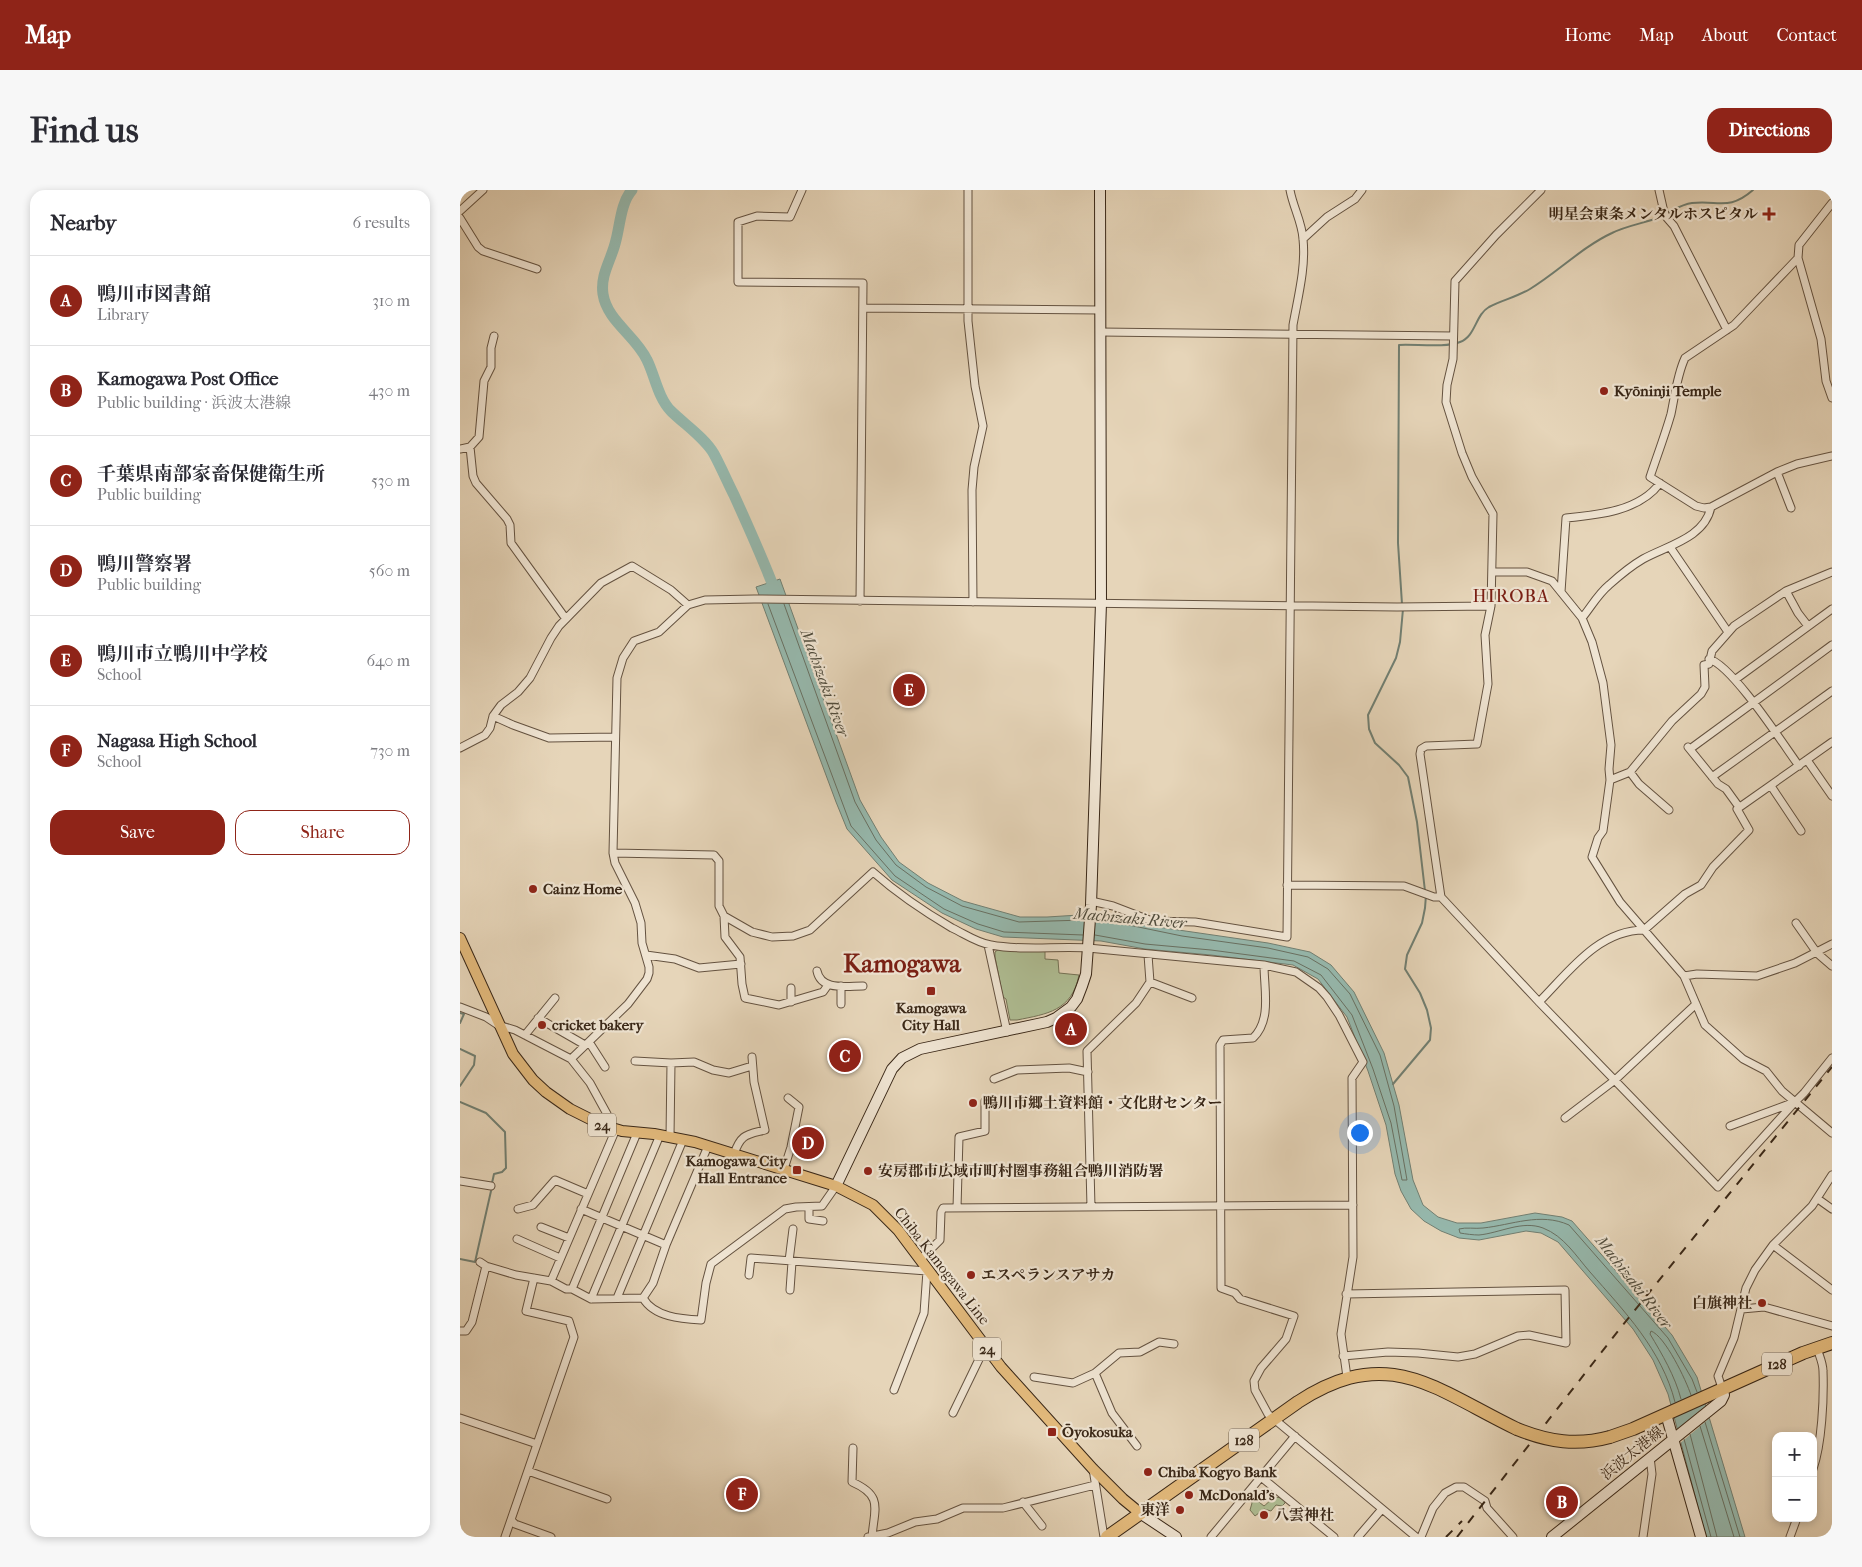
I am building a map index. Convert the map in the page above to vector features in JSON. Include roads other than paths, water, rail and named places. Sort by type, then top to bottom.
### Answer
[{"type":"highway","name":"128","points":[[1106,1537],[1273,1419],[1323,1386],[1347,1377],[1366,1373],[1383,1373],[1415,1379],[1517,1429],[1546,1439],[1563,1442],[1587,1442],[1610,1437],[1668,1413],[1712,1400],[1722,1388],[1832,1343]]},
{"type":"main road","name":"Chiba Kamogawa Line","points":[[460,938],[498,1025],[513,1054],[523,1069],[539,1086],[570,1109],[590,1120],[612,1128],[683,1140],[784,1169],[836,1186],[866,1200],[878,1209],[898,1230],[985,1347],[1022,1392],[1093,1469],[1140,1513]]},
{"type":"street","points":[[460,211],[483,190]]},
{"type":"street","points":[[802,190],[790,217],[757,216],[738,222],[738,282],[863,283],[860,600]]},
{"type":"street","points":[[968,190],[968,309],[975,386],[982,426],[974,467],[972,490],[973,602]]},
{"type":"street","points":[[643,1298],[647,1304],[674,1318],[701,1320],[706,1283],[711,1264],[785,1209],[796,1206],[822,1206],[836,1186],[876,1100],[897,1062],[916,1051],[1047,1022],[1071,1008],[1077,999],[1086,974],[1091,903],[1101,603],[1100,190]]},
{"type":"street","points":[[1091,903],[1113,906],[1152,920],[1195,922],[1287,936],[1294,325],[1303,263],[1304,239],[1290,190]]},
{"type":"street","points":[[1304,239],[1328,217],[1355,199],[1362,190]]},
{"type":"street","points":[[1438,897],[1420,754],[1421,749],[1426,746],[1477,744],[1488,684],[1485,635],[1492,606],[1493,514],[1472,477],[1462,453],[1446,402],[1447,385],[1453,359],[1455,281],[1496,235],[1541,190]]},
{"type":"street","points":[[1659,190],[1665,215],[1674,226],[1727,330]]},
{"type":"street","points":[[1832,203],[1799,245],[1798,258],[1822,345],[1826,381],[1832,398]]},
{"type":"street","points":[[460,218],[478,247],[483,251],[537,269]]},
{"type":"street","points":[[1798,258],[1780,275],[1760,299],[1727,330],[1685,358],[1681,366],[1671,413],[1650,477],[1696,506],[1704,508],[1711,507],[1797,464],[1832,456]]},
{"type":"street","points":[[863,308],[1100,310]]},
{"type":"street","points":[[1100,332],[1294,334],[1453,341]]},
{"type":"street","points":[[460,449],[470,447],[479,437],[483,387],[491,367],[491,348],[494,336]]},
{"type":"street","points":[[470,447],[473,476],[476,483],[507,519],[510,525],[511,543],[566,619]]},
{"type":"street","points":[[1778,472],[1791,508]]},
{"type":"street","points":[[1562,592],[1566,518],[1610,512],[1636,502],[1654,491],[1660,483]]},
{"type":"street","points":[[1582,618],[1593,606],[1600,592],[1641,560],[1695,533],[1710,515],[1711,507]]},
{"type":"street","points":[[1670,546],[1728,632]]},
{"type":"street","points":[[460,748],[485,734],[490,728],[493,716],[501,705],[518,692],[530,678],[551,638],[566,619],[601,583],[632,566],[671,590],[688,605]]},
{"type":"street","points":[[1492,572],[1527,572],[1540,575],[1552,581],[1582,618],[1592,642],[1603,683],[1611,745],[1610,780],[1603,831],[1598,838],[1592,857],[1620,902],[1684,976],[1705,1025],[1743,1059],[1766,1071],[1782,1091],[1832,1133]]},
{"type":"street","points":[[1610,780],[1630,772],[1672,721],[1701,694],[1705,687],[1704,665],[1709,664],[1712,650],[1728,632],[1786,591],[1832,572]]},
{"type":"street","points":[[1786,591],[1798,613],[1808,626]]},
{"type":"street","points":[[571,1059],[628,1004],[648,979],[649,967],[642,942],[641,923],[635,903],[615,863],[613,852],[616,678],[623,658],[634,641],[659,632],[688,605],[705,600],[798,599],[1291,606],[1492,606]]},
{"type":"street","points":[[1736,679],[1832,610]]},
{"type":"street","points":[[1539,1002],[1592,948],[1609,938],[1632,930],[1644,930],[1685,894],[1701,885],[1713,867],[1749,830],[1737,809],[1739,808],[1726,789],[1718,784],[1689,748],[1754,704],[1832,645]]},
{"type":"street","points":[[1709,659],[1716,661],[1736,679],[1799,766]]},
{"type":"street","points":[[1712,777],[1832,691]]},
{"type":"street","points":[[493,716],[549,738],[615,737]]},
{"type":"street","points":[[1739,808],[1832,742]]},
{"type":"street","points":[[1807,760],[1832,796]]},
{"type":"street","points":[[1630,772],[1639,784],[1669,810]]},
{"type":"street","points":[[1771,786],[1801,831]]},
{"type":"street","points":[[613,852],[714,855],[719,861],[719,906],[724,916],[726,937],[738,954],[741,964],[745,998],[779,1005],[823,992],[828,985]]},
{"type":"street","points":[[724,916],[763,936],[782,937],[802,934],[818,923],[874,872],[900,896],[969,937],[988,945],[1011,947],[1088,947],[1148,955],[1264,965],[1296,972],[1319,988],[1340,1015],[1363,1062],[1352,1078],[1353,1257],[1341,1334],[1347,1377]]},
{"type":"street","points":[[1287,885],[1404,886],[1438,897],[1718,1188],[1804,1093],[1832,1058]]},
{"type":"street","points":[[1796,923],[1817,953],[1832,966]]},
{"type":"street","points":[[1684,976],[1697,974],[1757,976],[1795,963],[1832,944]]},
{"type":"street","points":[[988,945],[1007,1032]]},
{"type":"street","points":[[646,955],[675,959],[699,968],[741,964]]},
{"type":"street","points":[[1091,1207],[1086,1056],[1090,1048],[1136,1003],[1150,982],[1148,955]]},
{"type":"street","points":[[1264,965],[1266,1014],[1263,1025],[1253,1038],[1227,1039],[1223,1040],[1220,1045],[1221,1288],[1235,1294],[1240,1299],[1294,1316],[1286,1339],[1261,1368],[1254,1381],[1255,1390],[1268,1414],[1416,1537]]},
{"type":"street","points":[[817,971],[818,977],[828,985],[863,986]]},
{"type":"street","points":[[1150,982],[1192,998]]},
{"type":"street","points":[[841,986],[841,1004]]},
{"type":"street","points":[[791,988],[791,1002]]},
{"type":"street","points":[[525,1035],[556,998]]},
{"type":"street","points":[[1565,1118],[1615,1080],[1696,1004]]},
{"type":"street","points":[[460,1007],[525,1035],[571,1059],[590,1082],[610,1120],[612,1128],[588,1194],[551,1281]]},
{"type":"street","points":[[538,1018],[587,1043],[605,1067]]},
{"type":"street","points":[[734,1154],[738,1142],[743,1136],[764,1130],[752,1057]]},
{"type":"street","points":[[635,1061],[694,1062],[713,1070],[729,1073],[752,1066]]},
{"type":"street","points":[[591,1299],[622,1226],[665,1136],[672,1063]]},
{"type":"street","points":[[994,1079],[1017,1070],[1069,1068],[1088,1072]]},
{"type":"street","points":[[784,1169],[791,1148],[799,1108],[788,1098]]},
{"type":"street","points":[[957,1208],[959,1137],[985,1131],[985,1101]]},
{"type":"street","points":[[1730,1126],[1795,1102]]},
{"type":"street","points":[[572,1289],[638,1133]]},
{"type":"street","points":[[617,1298],[683,1140]]},
{"type":"street","points":[[643,1298],[653,1283],[666,1245],[708,1146]]},
{"type":"street","points":[[1722,1388],[1718,1376],[1734,1338],[1748,1283],[1772,1245],[1807,1213],[1832,1175]]},
{"type":"street","points":[[518,1210],[533,1205],[556,1180],[588,1194]]},
{"type":"street","points":[[460,1181],[491,1186]]},
{"type":"street","points":[[1818,1199],[1832,1208]]},
{"type":"street","points":[[920,1260],[940,1240],[941,1212],[944,1208],[1353,1205]]},
{"type":"street","points":[[809,1207],[809,1219],[823,1221]]},
{"type":"street","points":[[581,1209],[666,1245]]},
{"type":"street","points":[[540,1227],[569,1238]]},
{"type":"street","points":[[790,1290],[793,1229]]},
{"type":"street","points":[[517,1239],[560,1258]]},
{"type":"street","points":[[1772,1245],[1832,1290]]},
{"type":"street","points":[[749,1275],[751,1258],[928,1271],[924,1313],[894,1390]]},
{"type":"street","points":[[460,1331],[466,1331],[472,1322],[483,1264],[516,1275],[551,1281],[591,1299],[643,1298]]},
{"type":"street","points":[[505,1537],[574,1337],[569,1321],[526,1311],[534,1278]]},
{"type":"street","points":[[1343,1356],[1388,1352],[1418,1353],[1458,1358],[1475,1354],[1518,1336],[1529,1335],[1566,1343],[1565,1290],[1346,1294]]},
{"type":"street","points":[[1742,1309],[1764,1307],[1832,1326]]},
{"type":"street","points":[[1034,1377],[1073,1383],[1095,1373],[1119,1353],[1140,1352],[1159,1342],[1174,1344]]},
{"type":"street","points":[[953,1413],[985,1347]]},
{"type":"street","points":[[1817,1348],[1823,1369],[1822,1406],[1817,1450]]},
{"type":"street","points":[[1095,1373],[1112,1413],[1137,1446]]},
{"type":"street","name":"浜波太港線","points":[[1552,1537],[1676,1436],[1712,1400]]},
{"type":"street","points":[[1668,1413],[1676,1436],[1701,1537]]},
{"type":"street","points":[[460,1418],[537,1444]]},
{"type":"street","points":[[1211,1537],[1295,1436]]},
{"type":"street","points":[[853,1448],[852,1482],[870,1491],[874,1499],[876,1512],[870,1536],[888,1533],[915,1522],[937,1518],[963,1508],[995,1509],[1095,1485]]},
{"type":"street","points":[[1643,1537],[1652,1474],[1650,1457]]},
{"type":"street","points":[[1093,1469],[1106,1537]]},
{"type":"street","points":[[528,1471],[607,1499]]},
{"type":"street","points":[[1261,1477],[1334,1537]]},
{"type":"street","points":[[1420,1537],[1433,1508],[1445,1493],[1456,1487],[1464,1487],[1485,1502],[1487,1508],[1513,1537]]},
{"type":"street","points":[[1023,1502],[1042,1526]]},
{"type":"street","points":[[1358,1537],[1382,1509]]},
{"type":"street","points":[[1140,1513],[1176,1537]]},
{"type":"street","points":[[511,1520],[515,1524],[551,1537]]},
{"type":"street","points":[[1790,1537],[1796,1522]]},
{"type":"water","points":[[780,579],[860,800],[881,837],[899,862],[928,883],[963,901],[1020,917],[1079,915],[1120,918],[1144,925],[1268,943],[1310,952],[1331,965],[1354,992],[1384,1053],[1399,1105],[1413,1180],[1423,1205],[1438,1217],[1457,1223],[1481,1223],[1535,1213],[1562,1217],[1572,1221],[1672,1335],[1697,1377],[1745,1537],[1706,1537],[1668,1394],[1653,1360],[1633,1329],[1558,1242],[1541,1233],[1526,1231],[1479,1240],[1459,1238],[1441,1231],[1424,1221],[1411,1209],[1401,1191],[1395,1174],[1386,1125],[1347,1017],[1318,979],[1293,965],[1145,949],[1101,941],[1003,937],[976,929],[942,913],[892,880],[847,829],[756,587]]},
{"type":"waterway","name":"Machizaki River","points":[[632,190],[623,207],[614,247],[603,280],[603,294],[606,304],[616,320],[642,351],[667,406],[700,437],[714,454],[751,532],[777,596]]},
{"type":"waterway","points":[[1667,213],[1692,203],[1730,203],[1753,190]]},
{"type":"waterway","points":[[1402,604],[1398,543],[1399,345],[1439,345],[1460,342],[1469,335],[1481,315],[1489,307],[1530,289],[1580,252],[1612,233],[1663,216]]},
{"type":"waterway","points":[[1403,609],[1400,642],[1396,658],[1368,715],[1369,729],[1375,743],[1399,765],[1408,777],[1417,822],[1425,891]]},
{"type":"waterway","points":[[1393,1084],[1430,1040],[1431,1028],[1427,1010],[1420,993],[1405,969],[1407,955],[1422,923],[1426,895]]},
{"type":"waterway","points":[[460,1013],[464,1014],[460,1023]]},
{"type":"waterway","points":[[460,1049],[475,1056],[474,1065],[460,1086]]},
{"type":"waterway","points":[[460,1102],[486,1113],[505,1132],[506,1168],[502,1172],[494,1174],[492,1183]]},
{"type":"waterway","points":[[460,1259],[475,1262],[491,1191]]},
{"type":"railway","points":[[1457,1537],[1622,1326],[1832,1067]]},
{"type":"railway","points":[[1446,1537],[1462,1521]]},
{"type":"place","name":"明星会東条メンタルホスピタル","points":[[1769,214]]},
{"type":"place","name":"Kyōninji Temple","points":[[1604,391]]},
{"type":"place","name":"鴨川市立鴨川中学校","points":[[909,690]]},
{"type":"place","name":"Cainz Home","points":[[533,889]]},
{"type":"place","name":"Kamogawa City Hall","points":[[931,991]]},
{"type":"place","name":"cricket bakery","points":[[542,1025]]},
{"type":"place","name":"鴨川市図書館","points":[[1071,1029]]},
{"type":"place","name":"千葉県南部家畜保健衛生所","points":[[845,1056]]},
{"type":"place","name":"鴨川市郷土資料館・文化財センター","points":[[973,1103]]},
{"type":"place","name":"鴨川警察署","points":[[808,1143]]},
{"type":"place","name":"Kamogawa City Hall Entrance","points":[[797,1170]]},
{"type":"place","name":"安房郡市広域市町村圏事務組合鴨川消防署","points":[[868,1171]]},
{"type":"place","name":"エスペランスアサカ","points":[[971,1275]]},
{"type":"place","name":"白旗神社","points":[[1762,1303]]},
{"type":"place","name":"Ōyokosuka","points":[[1052,1432]]},
{"type":"place","name":"Chiba Kogyo Bank","points":[[1148,1472]]},
{"type":"place","name":"Nagasa High School","points":[[742,1494]]},
{"type":"place","name":"McDonald's","points":[[1189,1495]]},
{"type":"place","name":"Kamogawa Post Office","points":[[1562,1502]]},
{"type":"place","name":"東洋","points":[[1180,1510]]},
{"type":"place","name":"八雲神社","points":[[1264,1515]]},
{"type":"district","name":"HIROBA","points":[[1511,596]]},
{"type":"district","name":"Kamogawa","points":[[902,963]]}]
